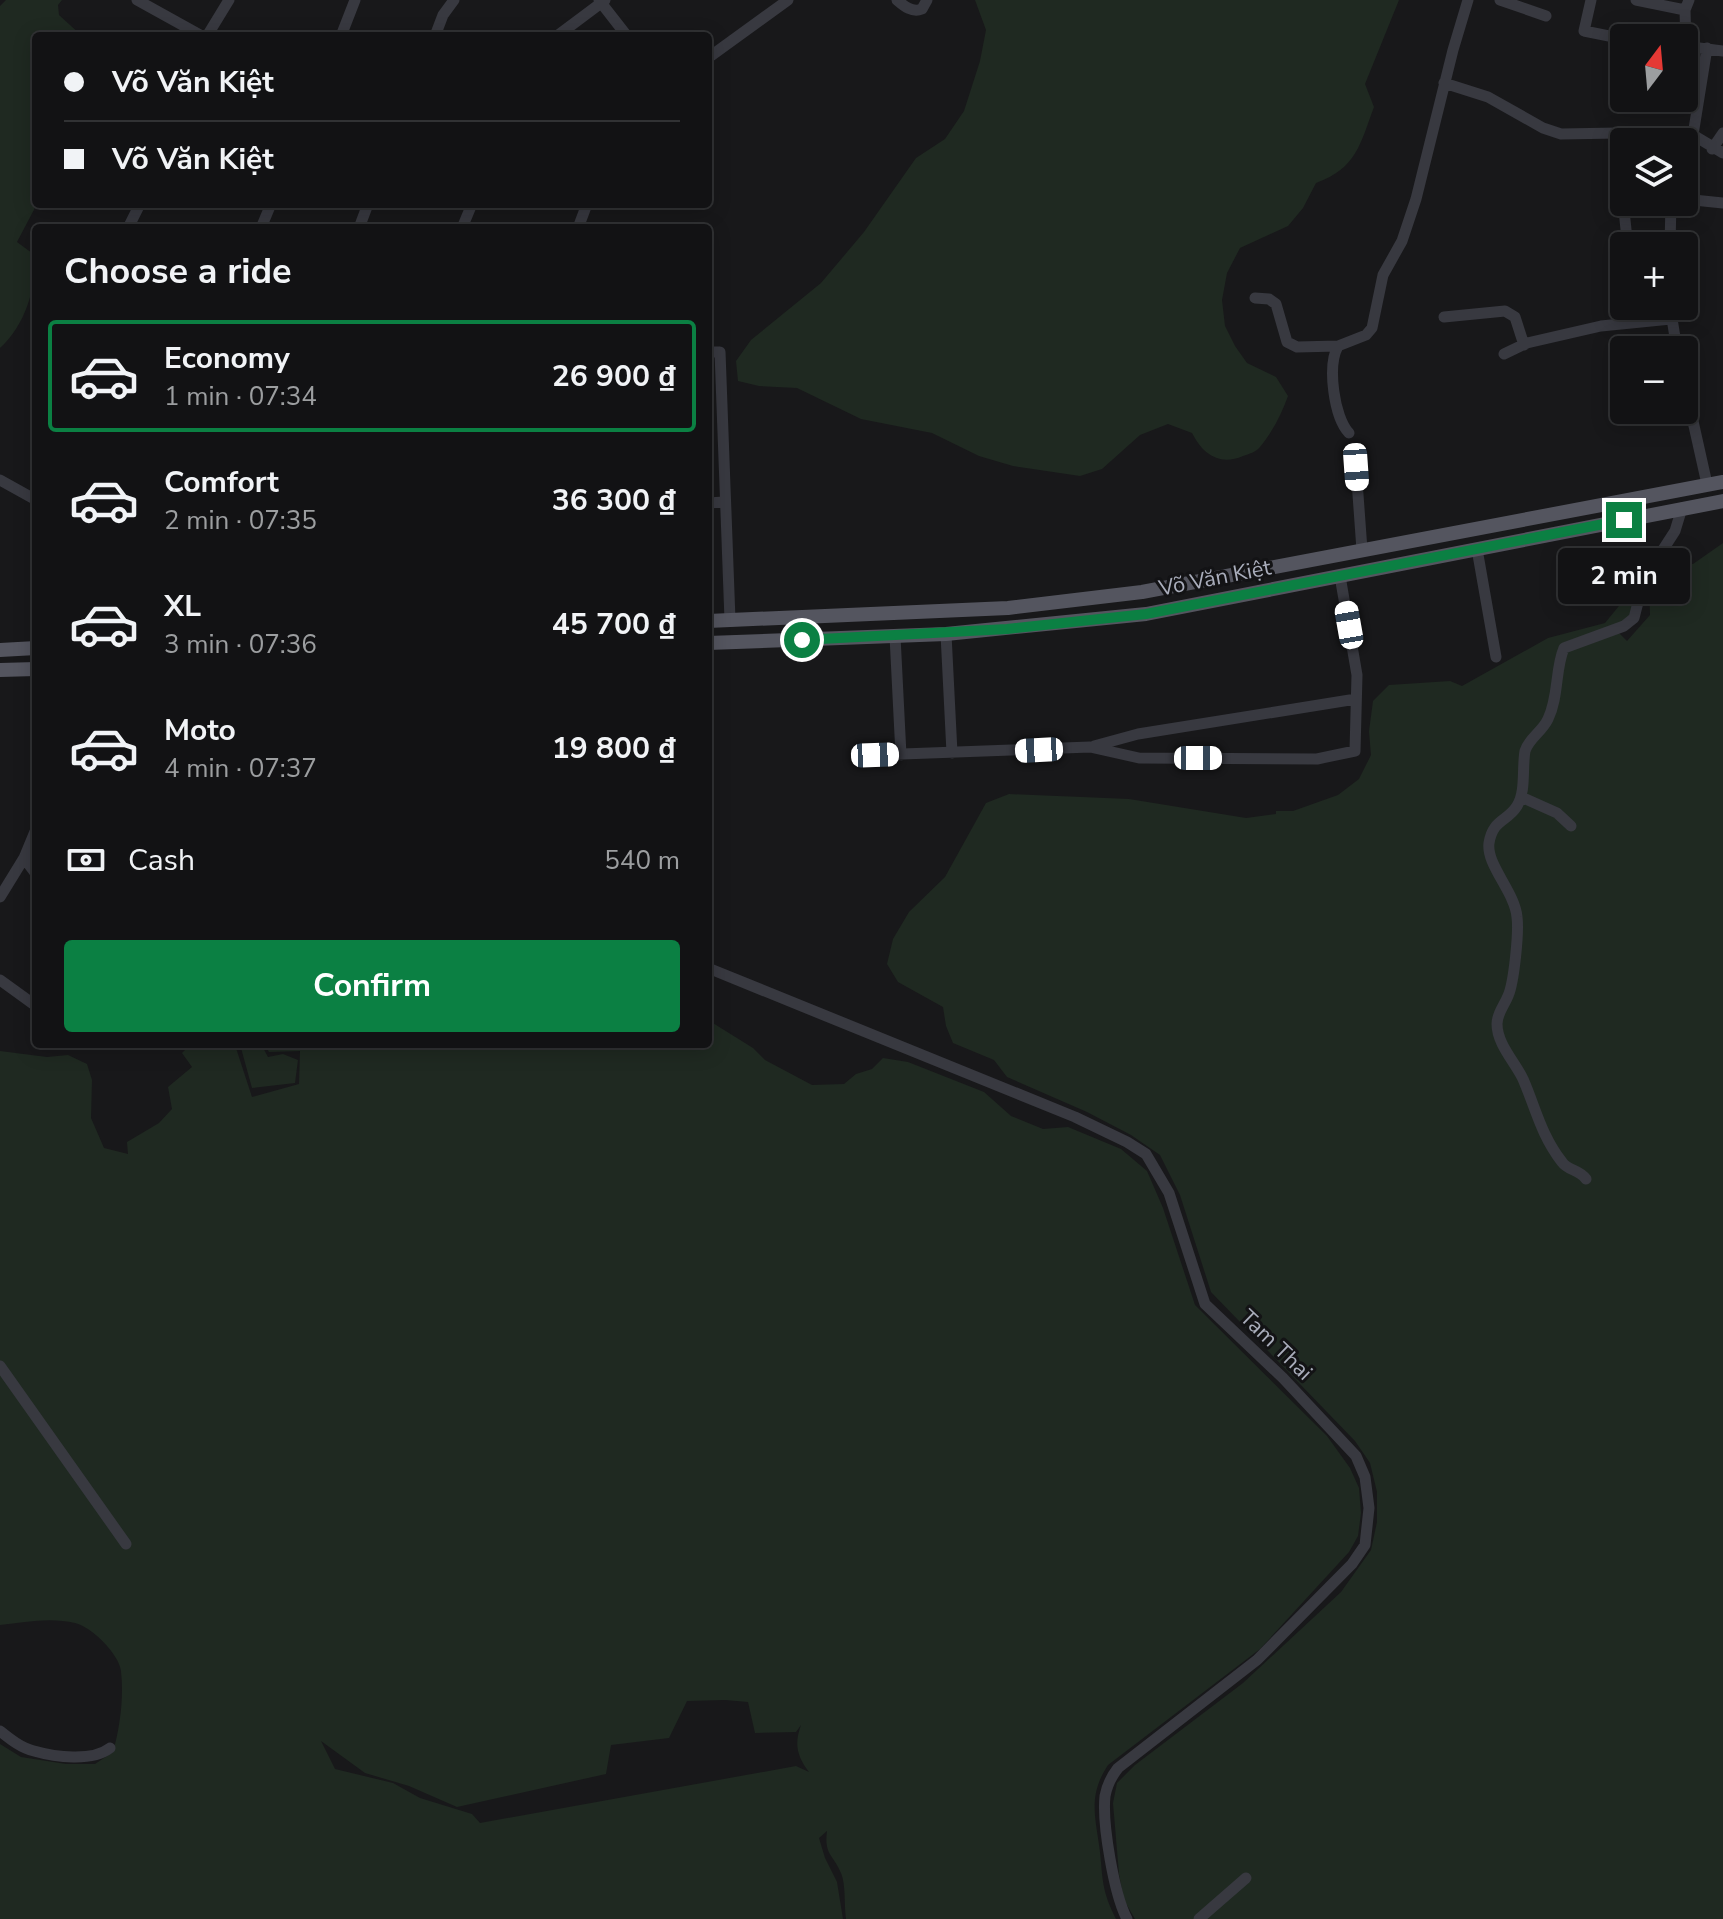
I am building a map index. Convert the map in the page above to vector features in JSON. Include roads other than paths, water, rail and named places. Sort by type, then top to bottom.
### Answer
[{"type":"main road","name":"Võ Văn Kiệt","points":[[712,621],[1008,608],[1142,592],[1723,482]]},
{"type":"main road","name":"Võ Văn Kiệt","points":[[712,643],[946,634],[1146,614],[1723,501]]},
{"type":"main road","points":[[1414,540],[1418,560]]},
{"type":"main road","points":[[1142,592],[1146,614]]},
{"type":"main road","points":[[0,650],[32,648]]},
{"type":"main road","points":[[0,670],[32,669]]},
{"type":"street","points":[[137,0],[197,32]]},
{"type":"street","points":[[208,32],[229,0]]},
{"type":"street","points":[[343,32],[355,0]]},
{"type":"street","points":[[437,32],[443,15],[454,0]]},
{"type":"street","points":[[712,55],[788,0]]},
{"type":"street","points":[[897,0],[905,7],[918,11],[927,0]]},
{"type":"street","points":[[1255,298],[1269,299],[1276,304],[1287,342],[1297,347],[1338,346],[1366,335],[1372,328],[1383,275],[1402,241],[1416,199],[1468,0]]},
{"type":"street","points":[[1500,0],[1546,16]]},
{"type":"street","points":[[1591,0],[1584,31],[1610,36]]},
{"type":"street","points":[[1636,0],[1687,5]]},
{"type":"street","points":[[562,32],[602,1],[624,32]]},
{"type":"street","points":[[1698,47],[1723,51]]},
{"type":"street","points":[[1694,128],[1707,48]]},
{"type":"street","points":[[1444,83],[1488,97],[1543,128],[1561,134],[1610,136]]},
{"type":"street","points":[[1698,138],[1718,151],[1723,133]]},
{"type":"street","points":[[1698,200],[1723,203]]},
{"type":"street","points":[[1444,317],[1505,311],[1515,317],[1524,345]]},
{"type":"street","points":[[1504,354],[1524,345],[1614,323],[1657,320]]},
{"type":"street","points":[[1338,346],[1333,356],[1333,386],[1343,425],[1349,433]]},
{"type":"street","points":[[712,352],[720,352],[730,620]]},
{"type":"street","points":[[712,425],[722,424]]},
{"type":"street","points":[[1694,424],[1707,484]]},
{"type":"street","points":[[1358,460],[1362,550]]},
{"type":"street","points":[[3,485],[32,498]]},
{"type":"street","points":[[712,503],[724,502]]},
{"type":"street","points":[[1586,1179],[1580,1171],[1563,1164],[1547,1141],[1521,1076],[1498,1031],[1499,1012],[1510,989],[1517,916],[1514,900],[1488,849],[1497,822],[1517,807],[1521,797],[1527,743],[1548,720],[1560,678],[1564,648],[1624,626],[1634,618],[1644,579],[1675,531],[1682,508]]},
{"type":"street","points":[[1477,549],[1496,657]]},
{"type":"street","points":[[1090,747],[1139,758],[1317,759],[1355,751],[1357,675],[1340,576]]},
{"type":"street","points":[[946,634],[952,753]]},
{"type":"street","points":[[895,636],[901,755]]},
{"type":"street","points":[[875,755],[1090,747],[1138,734],[1356,699]]},
{"type":"street","points":[[1521,797],[1557,813],[1571,826]]},
{"type":"street","points":[[0,897],[32,839]]},
{"type":"street","points":[[24,858],[32,869]]},
{"type":"street","name":"Tam Thai","points":[[712,970],[1075,1117],[1146,1154],[1169,1193],[1205,1304],[1283,1378],[1356,1456],[1368,1493],[1367,1525],[1365,1545],[1352,1564],[1257,1660],[1118,1768],[1111,1777],[1105,1796],[1105,1810],[1114,1889],[1127,1919]]},
{"type":"street","points":[[0,980],[32,1003]]},
{"type":"street","points":[[0,1366],[126,1544]]},
{"type":"street","points":[[0,1731],[33,1751],[70,1757],[101,1756],[110,1748]]},
{"type":"street","points":[[1199,1919],[1246,1878]]}]
